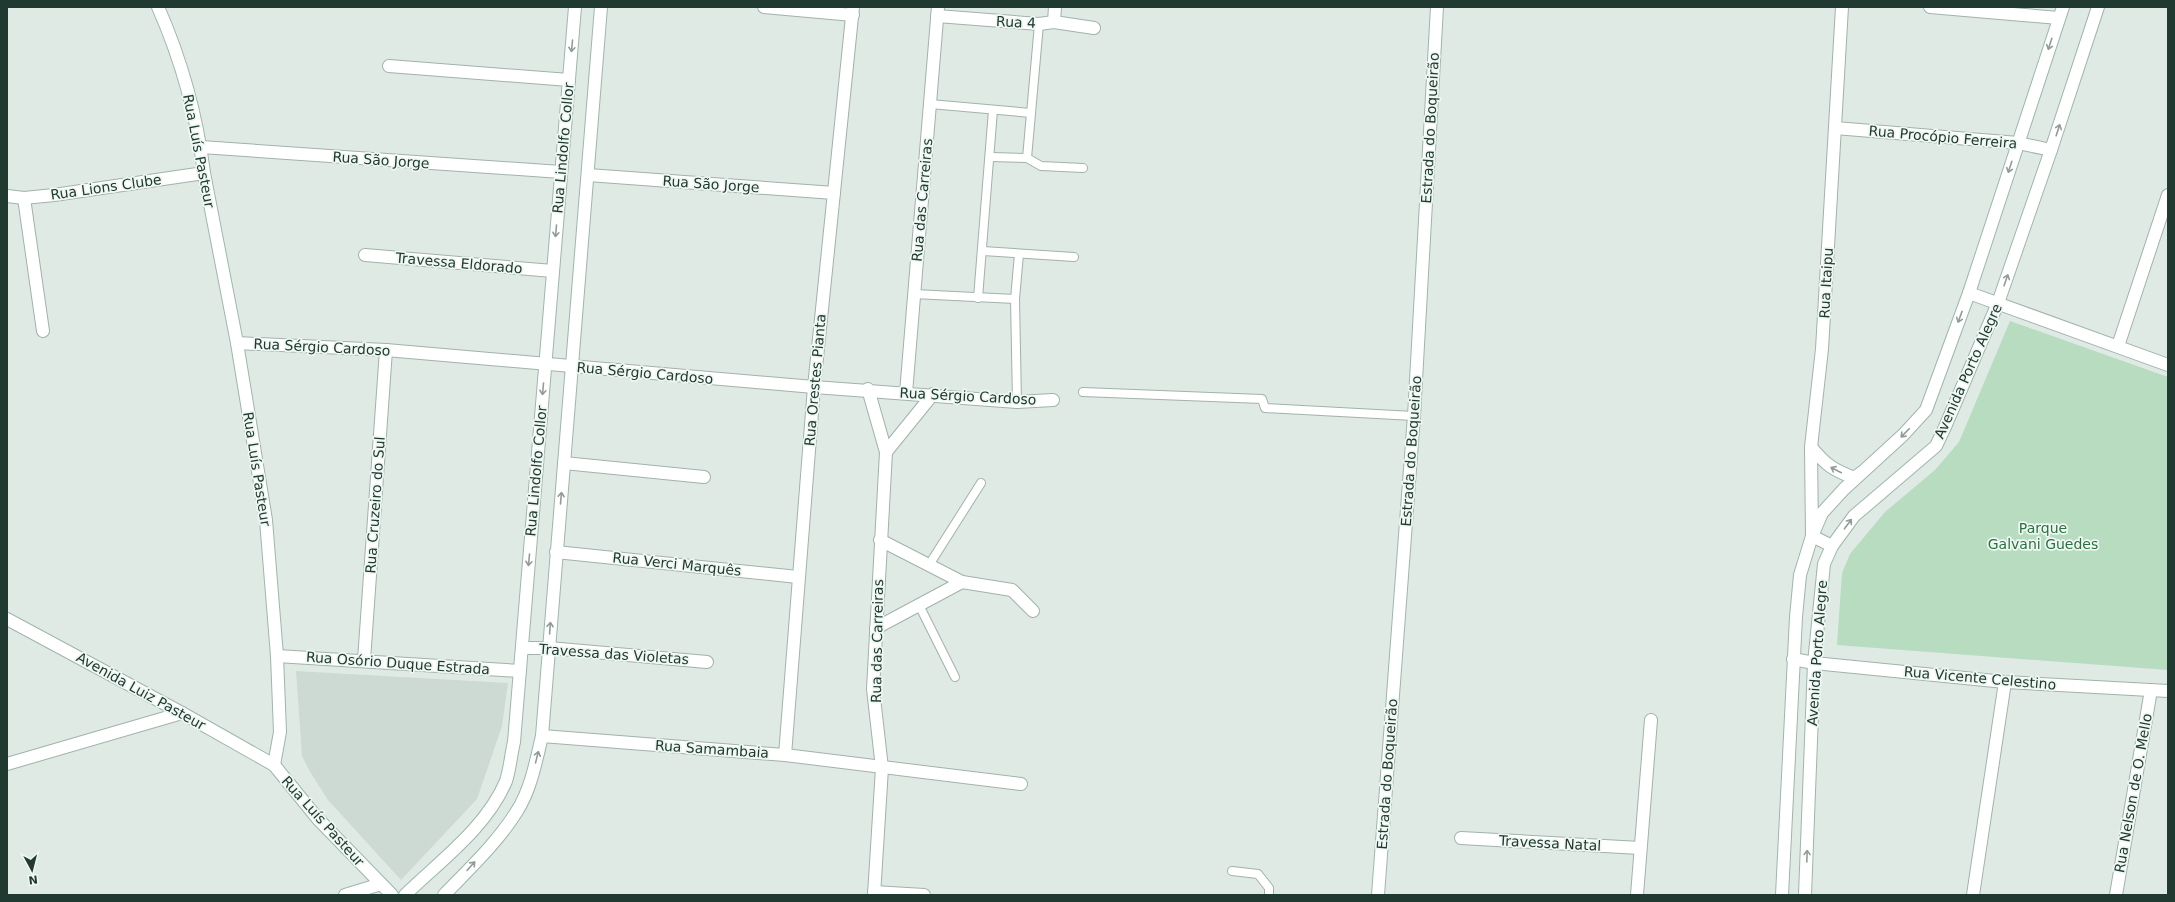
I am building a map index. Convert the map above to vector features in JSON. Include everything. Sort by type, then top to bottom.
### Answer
[{"type":"street","name":"Rua Luís Pasteur","points":[[158,7],[167,26],[187,89],[201,147],[204,173],[237,343],[266,520],[277,656],[280,732],[274,765],[318,819],[392,895]]},
{"type":"street","name":"Rua Lindolfo Collor","points":[[405,895],[472,831],[496,800],[506,780],[514,742],[575,7]]},
{"type":"street","name":"Rua Lindolfo Collor","points":[[444,895],[491,844],[517,811],[530,784],[542,736],[601,7]]},
{"type":"street","points":[[764,7],[853,11]]},
{"type":"street","points":[[1054,7],[1054,22]]},
{"type":"street","name":"Estrada do Boqueirão","points":[[1378,895],[1414,416],[1437,7]]},
{"type":"street","name":"Rua Itaipu","points":[[1812,536],[1811,447],[1822,350],[1842,7]]},
{"type":"street","points":[[1930,7],[2061,13]]},
{"type":"street","name":"Avenida Porto Alegre","points":[[1805,895],[1814,663],[1824,564],[1832,546],[1854,516],[1936,446],[1998,303],[2051,150],[2098,7]]},
{"type":"street","name":"Rua Orestes Pianta","points":[[785,755],[814,387],[853,11]]},
{"type":"street","name":"Rua 4","points":[[938,12],[1039,24],[1054,22],[1094,28]]},
{"type":"street","name":"Rua das Carreiras","points":[[906,393],[938,12]]},
{"type":"street","name":"Avenida Porto Alegre","points":[[1782,895],[1793,659],[1800,575],[1812,536],[1822,513],[1865,470],[1904,435],[1926,410],[1969,293],[2061,13]]},
{"type":"street","points":[[389,66],[569,80]]},
{"type":"street","name":"Rua Procópio Ferreira","points":[[1835,128],[2018,143],[2051,150]]},
{"type":"street","name":"Rua São Jorge","points":[[201,147],[561,172]]},
{"type":"street","name":"Rua Lions Clube","points":[[7,196],[24,198],[204,173]]},
{"type":"street","name":"Rua São Jorge","points":[[588,175],[834,193]]},
{"type":"street","points":[[2118,346],[2168,195]]},
{"type":"street","points":[[24,198],[43,331]]},
{"type":"street","name":"Travessa Eldorado","points":[[366,255],[553,271]]},
{"type":"street","points":[[1969,293],[2168,365]]},
{"type":"street","name":"Rua Sérgio Cardoso","points":[[237,343],[386,350],[545,365],[572,366],[814,387],[933,394],[1017,402],[1053,400]]},
{"type":"street","name":"Rua Cruzeiro do Sul","points":[[364,660],[386,350]]},
{"type":"street","name":"Rua das Carreiras","points":[[868,390],[886,452],[873,690],[882,768],[874,893]]},
{"type":"street","points":[[886,452],[933,394]]},
{"type":"street","points":[[1811,447],[1827,465],[1854,478],[1865,470]]},
{"type":"street","points":[[564,463],[704,477]]},
{"type":"street","points":[[1812,536],[1832,546]]},
{"type":"street","points":[[880,540],[962,582],[1012,590],[1033,611]]},
{"type":"street","name":"Rua Verci Marquês","points":[[556,552],[798,577]]},
{"type":"street","points":[[876,628],[962,582]]},
{"type":"street","name":"Avenida Luiz Pasteur","points":[[7,619],[182,713],[274,765]]},
{"type":"street","name":"Travessa das Violetas","points":[[522,648],[548,648],[707,662]]},
{"type":"street","name":"Rua Osório Duque Estrada","points":[[277,656],[364,660],[520,671]]},
{"type":"street","name":"Rua Vicente Celestino","points":[[1793,659],[1814,663],[2005,682],[2168,691]]},
{"type":"street","points":[[1972,895],[2005,682]]},
{"type":"street","name":"Rua Nelson de O. Mello","points":[[2116,895],[2151,690]]},
{"type":"street","points":[[7,764],[182,713]]},
{"type":"street","points":[[1637,895],[1651,720]]},
{"type":"street","name":"Rua Samambaia","points":[[542,736],[785,755],[1021,784]]},
{"type":"street","name":"Travessa Natal","points":[[1461,838],[1640,848]]},
{"type":"street","points":[[345,895],[381,884]]},
{"type":"street","points":[[874,893],[924,895]]},
{"type":"lane","points":[[1027,158],[1039,24]]},
{"type":"lane","points":[[930,104],[1031,113]]},
{"type":"lane","points":[[978,298],[991,157],[993,110]]},
{"type":"lane","points":[[991,157],[1027,158],[1041,166],[1083,168]]},
{"type":"lane","points":[[983,251],[1074,257]]},
{"type":"lane","points":[[1017,402],[1016,299],[1019,254]]},
{"type":"lane","points":[[914,294],[1016,299]]},
{"type":"lane","points":[[1083,392],[1262,399],[1265,408],[1414,416]]},
{"type":"lane","points":[[929,565],[981,483]]},
{"type":"lane","points":[[919,605],[955,677]]},
{"type":"lane","points":[[1232,872],[1258,874],[1268,888],[1269,895]]},
{"type":"shaded area","points":[[296,671],[508,683],[502,726],[477,799],[401,880],[328,800],[309,770],[302,756]]},
{"type":"green space","name":"Parque Galvani Guedes","points":[[2010,321],[2168,377],[2168,670],[1837,645],[1842,573],[1850,554],[1885,512],[1935,470],[1959,442]]}]
